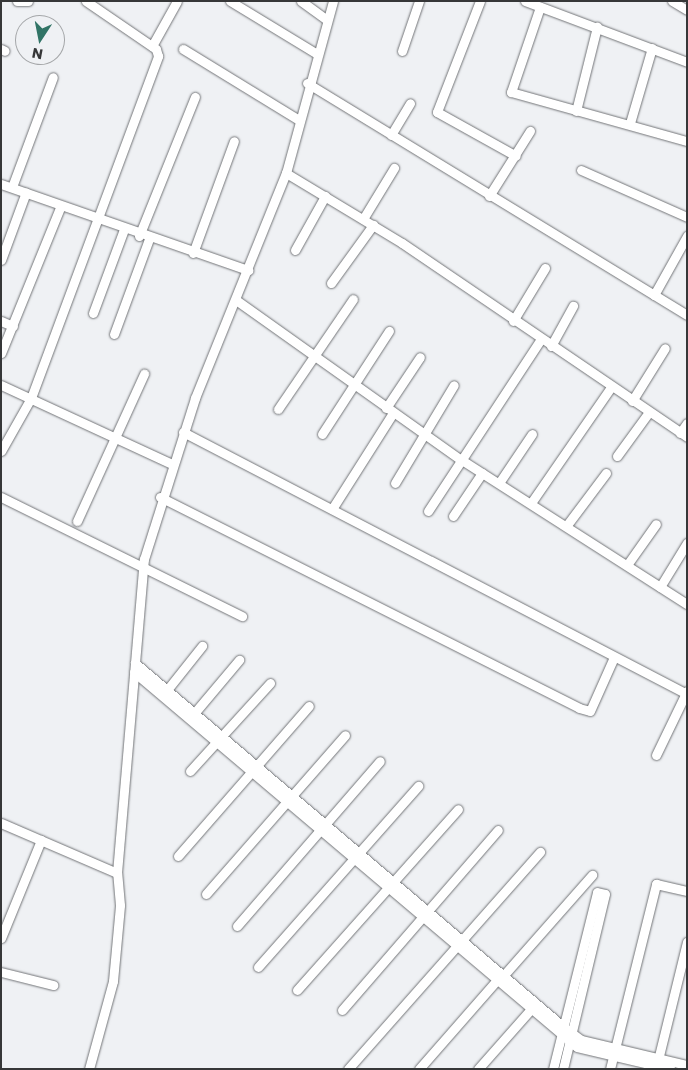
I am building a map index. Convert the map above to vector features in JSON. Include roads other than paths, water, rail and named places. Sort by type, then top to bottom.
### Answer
[{"type":"street","points":[[17,1],[28,1]]},
{"type":"street","points":[[1,452],[31,398],[158,56],[152,46],[86,1]]},
{"type":"street","points":[[152,46],[177,1]]},
{"type":"street","points":[[230,1],[317,54]]},
{"type":"street","points":[[300,1],[327,20]]},
{"type":"street","points":[[89,1069],[113,981],[120,905],[117,873],[143,570],[160,497],[183,432],[286,173],[307,83],[333,1]]},
{"type":"street","points":[[402,50],[419,1]]},
{"type":"street","points":[[480,1],[437,112],[516,156]]},
{"type":"street","points":[[524,1],[687,62]]},
{"type":"street","points":[[672,1],[687,10]]},
{"type":"street","points":[[540,7],[512,92],[630,123],[687,141]]},
{"type":"street","points":[[576,110],[597,27]]},
{"type":"street","points":[[183,48],[299,120]]},
{"type":"street","points":[[630,123],[652,48]]},
{"type":"street","points":[[12,188],[53,78]]},
{"type":"street","points":[[307,83],[489,196],[687,315]]},
{"type":"street","points":[[139,236],[195,96]]},
{"type":"street","points":[[391,135],[410,103]]},
{"type":"street","points":[[489,196],[530,131]]},
{"type":"street","points":[[193,253],[234,141]]},
{"type":"street","points":[[363,219],[394,168]]},
{"type":"street","points":[[581,170],[687,217]]},
{"type":"street","points":[[286,173],[373,225],[683,435],[687,423]]},
{"type":"street","points":[[1,184],[26,192],[60,208],[124,229],[139,236],[248,270]]},
{"type":"street","points":[[1,260],[26,192]]},
{"type":"street","points":[[295,250],[325,196]]},
{"type":"street","points":[[1,353],[60,208]]},
{"type":"street","points":[[331,283],[373,225]]},
{"type":"street","points":[[93,313],[124,229]]},
{"type":"street","points":[[654,295],[687,236]]},
{"type":"street","points":[[114,334],[149,239]]},
{"type":"street","points":[[513,321],[545,268]]},
{"type":"street","points":[[278,409],[353,299]]},
{"type":"street","points":[[236,300],[389,411],[460,459],[687,604]]},
{"type":"street","points":[[551,346],[573,306]]},
{"type":"street","points":[[1,320],[13,326]]},
{"type":"street","points":[[322,434],[389,331]]},
{"type":"street","points":[[428,511],[460,459],[541,339]]},
{"type":"street","points":[[632,401],[665,348]]},
{"type":"street","points":[[332,509],[420,357]]},
{"type":"street","points":[[77,521],[144,374]]},
{"type":"street","points":[[395,483],[454,384]]},
{"type":"street","points":[[1,385],[172,464]]},
{"type":"street","points":[[531,503],[611,386]]},
{"type":"street","points":[[617,456],[649,412]]},
{"type":"street","points":[[183,432],[686,693],[656,755]]},
{"type":"street","points":[[499,483],[532,434]]},
{"type":"street","points":[[454,516],[482,472]]},
{"type":"street","points":[[566,525],[606,473]]},
{"type":"street","points":[[160,497],[579,708],[590,711],[614,656]]},
{"type":"street","points":[[1,498],[143,570],[242,616]]},
{"type":"street","points":[[627,565],[656,524]]},
{"type":"street","points":[[660,587],[687,543]]},
{"type":"street","points":[[165,693],[202,646]]},
{"type":"street","points":[[192,716],[239,660]]},
{"type":"street","points":[[135,668],[571,1037],[670,1069]]},
{"type":"street","points":[[190,771],[270,684]]},
{"type":"street","points":[[178,856],[309,706]]},
{"type":"street","points":[[206,894],[288,798],[345,736]]},
{"type":"street","points":[[237,926],[380,761]]},
{"type":"street","points":[[258,967],[418,786]]},
{"type":"street","points":[[297,990],[458,809]]},
{"type":"street","points":[[1,822],[117,873]]},
{"type":"street","points":[[342,1010],[498,830]]},
{"type":"street","points":[[1,938],[41,840]]},
{"type":"street","points":[[348,1069],[461,944],[540,852]]},
{"type":"street","points":[[418,1069],[592,875]]},
{"type":"street","points":[[610,1069],[656,884],[687,891]]},
{"type":"street","points":[[553,1069],[597,892],[605,894],[563,1069]]},
{"type":"street","points":[[657,1064],[687,942]]},
{"type":"street","points":[[1,972],[53,985]]},
{"type":"street","points":[[500,978],[531,1009],[562,1030]]},
{"type":"street","points":[[478,1069],[531,1009]]},
{"type":"street","points":[[657,1064],[687,1065]]}]
